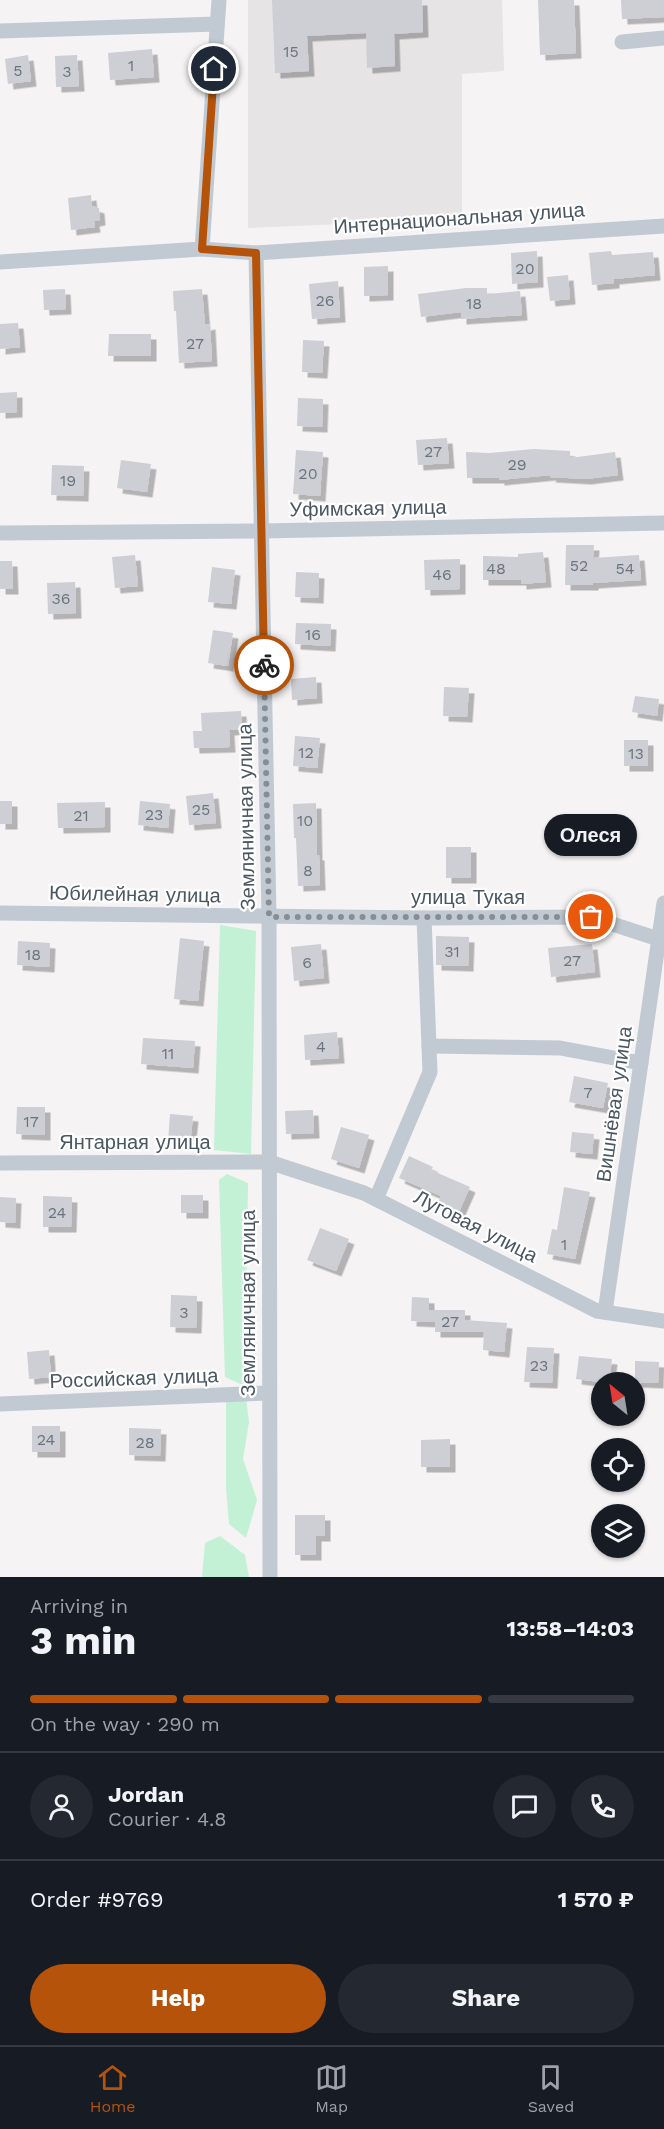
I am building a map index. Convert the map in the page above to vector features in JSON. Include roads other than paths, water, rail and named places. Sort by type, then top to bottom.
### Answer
[{"type":"street","points":[[202,249],[219,0]]},
{"type":"street","points":[[0,32],[217,24]]},
{"type":"street","points":[[622,42],[664,38]]},
{"type":"street","name":"Интернациональная улица","points":[[256,253],[664,226]]},
{"type":"street","points":[[0,262],[202,249],[256,253]]},
{"type":"street","name":"Земляничная улица","points":[[256,253],[269,917],[270,1577]]},
{"type":"street","name":"Уфимская улица","points":[[0,533],[262,531],[664,523]]},
{"type":"street","name":"Вишнёвая улица","points":[[605,1312],[661,940],[664,903]]},
{"type":"street","name":"Юбилейная улица","points":[[0,913],[269,917]]},
{"type":"street","name":"улица Тукая","points":[[269,917],[591,917],[661,940]]},
{"type":"street","points":[[376,1199],[430,1072],[424,918]]},
{"type":"street","points":[[429,1046],[560,1048],[641,1063]]},
{"type":"street","name":"Янтарная улица","points":[[0,1163],[269,1162]]},
{"type":"street","name":"Луговая улица","points":[[269,1162],[364,1193],[587,1306],[605,1312],[664,1321]]},
{"type":"street","name":"Российская улица","points":[[0,1404],[269,1393]]},
{"type":"place","name":"Олеся","points":[[591,917]]}]
